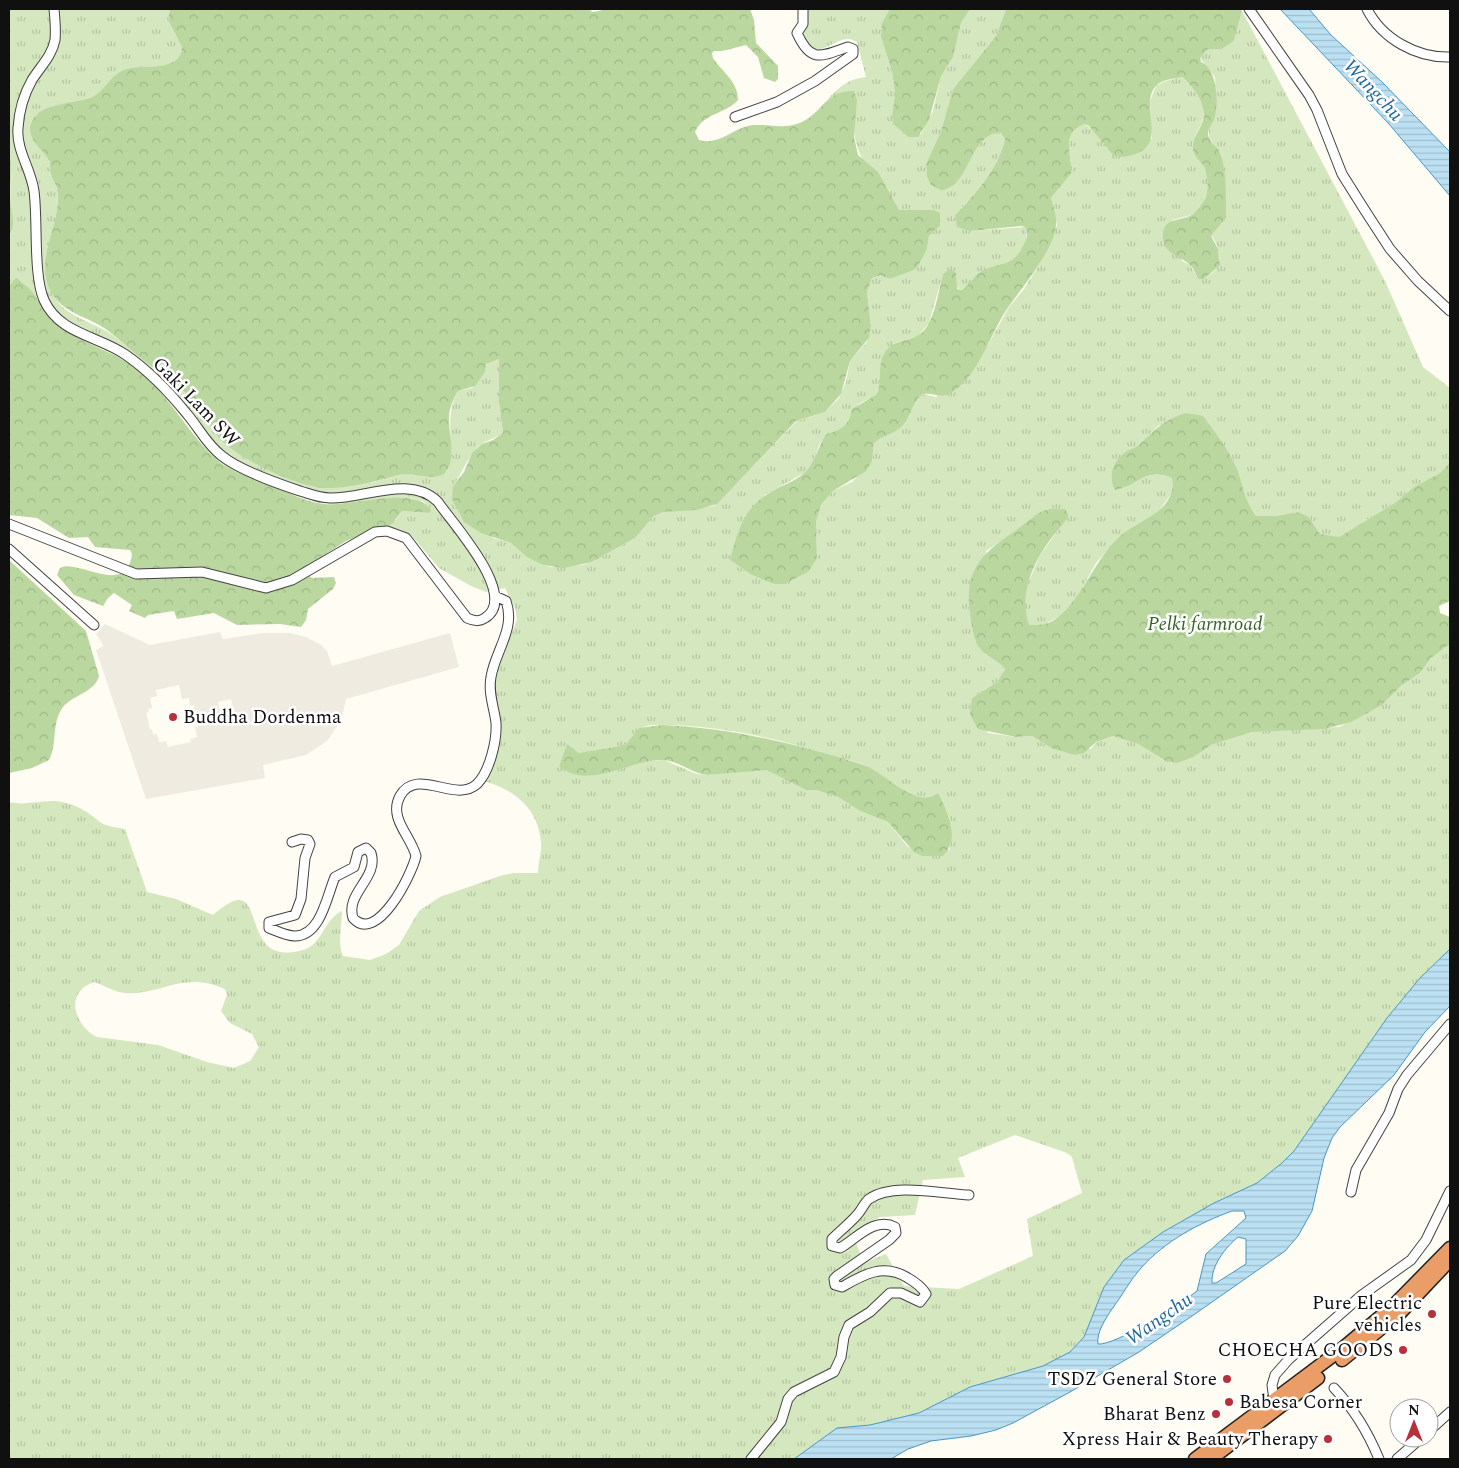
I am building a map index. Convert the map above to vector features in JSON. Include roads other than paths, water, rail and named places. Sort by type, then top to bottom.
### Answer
[{"type":"highway","points":[[1195,1459],[1274,1400],[1392,1307],[1450,1248]]},
{"type":"highway","points":[[1211,1459],[1377,1333],[1400,1313],[1450,1260]]},
{"type":"street","name":"Gaki Lam SW","points":[[54,9],[53,45],[24,96],[18,127],[18,144],[29,168],[34,191],[40,283],[44,300],[55,316],[73,330],[125,355],[163,386],[222,457],[249,470],[323,498],[345,498],[405,489],[420,490],[430,495],[438,502],[484,564],[494,585],[495,596]]},
{"type":"street","points":[[735,116],[777,102],[815,81],[853,54],[853,49],[848,47],[821,56],[811,54],[804,48],[797,33],[803,24],[803,9]]},
{"type":"street","points":[[1249,9],[1313,102],[1342,174],[1390,249],[1418,281],[1450,312]]},
{"type":"street","points":[[1367,9],[1373,20],[1386,34],[1403,46],[1422,54],[1450,57]]},
{"type":"street","points":[[9,524],[136,574],[202,572],[266,588],[292,580],[375,532],[386,531],[406,538],[467,618],[478,621],[488,616],[493,607],[495,596],[506,601],[510,617],[491,678],[491,701],[496,731],[486,769],[478,783],[467,790],[418,784],[408,787],[400,795],[396,807],[397,816],[416,856],[388,909],[380,919],[371,924],[358,923],[353,918],[352,902],[373,864],[372,853],[366,848],[358,852],[354,867],[335,877],[324,908],[310,930],[293,936],[269,928],[269,922],[295,915],[301,899],[305,858],[310,844],[308,840],[301,839],[292,842]]},
{"type":"street","points":[[9,548],[94,625]]},
{"type":"street","points":[[1351,1192],[1356,1170],[1390,1113],[1398,1088],[1450,1024]]},
{"type":"street","points":[[751,1459],[781,1422],[788,1399],[794,1392],[834,1372],[841,1357],[846,1330],[854,1320],[870,1312],[890,1293],[901,1293],[920,1302],[925,1297],[926,1294],[922,1289],[896,1271],[869,1272],[842,1287],[835,1285],[836,1276],[889,1240],[896,1233],[895,1227],[887,1225],[864,1230],[840,1248],[832,1246],[832,1239],[870,1199],[887,1192],[928,1190],[942,1194],[969,1195]]},
{"type":"street","points":[[1274,1400],[1272,1385],[1275,1375],[1289,1359],[1362,1296],[1411,1260],[1426,1240],[1450,1190]]},
{"type":"street","points":[[1334,1388],[1351,1406],[1371,1438],[1379,1459]]},
{"type":"street","points":[[1439,1422],[1450,1412]]},
{"type":"street","points":[[1397,1459],[1410,1448]]},
{"type":"water","name":"Wangchu","points":[[1280,9],[1309,9],[1331,35],[1382,82],[1450,152],[1450,196],[1389,124]]},
{"type":"water","name":"Wangchu","points":[[1450,949],[1450,1006],[1425,1032],[1394,1075],[1340,1127],[1332,1138],[1324,1158],[1312,1211],[1298,1236],[1285,1251],[1139,1352],[1013,1423],[996,1430],[971,1436],[931,1441],[908,1449],[891,1459],[794,1459],[837,1428],[870,1425],[919,1413],[970,1387],[1043,1366],[1070,1352],[1084,1337],[1104,1287],[1124,1260],[1163,1232],[1214,1203],[1257,1183],[1294,1151],[1387,1018],[1420,978]],"holes":[[[1232,1211],[1244,1211],[1246,1218],[1206,1254],[1197,1291],[1164,1314],[1133,1331],[1107,1343],[1098,1344],[1100,1330],[1107,1317],[1133,1278],[1150,1258],[1183,1234],[1207,1221]],[[1238,1237],[1246,1239],[1246,1264],[1216,1283],[1212,1283],[1212,1276],[1217,1263],[1224,1251]]]},
{"type":"place","name":"Buddha Dordenma","points":[[173,717]]},
{"type":"place","name":"Pure Electric vehicles","points":[[1432,1314]]},
{"type":"place","name":"CHOECHA GOODS","points":[[1403,1350]]},
{"type":"place","name":"TSDZ General Store","points":[[1227,1379]]},
{"type":"place","name":"Babesa Corner","points":[[1229,1402]]},
{"type":"place","name":"Bharat Benz","points":[[1216,1414]]},
{"type":"place","name":"Xpress Hair & Beauty Therapy","points":[[1328,1439]]},
{"type":"park label","name":"Pelki farmroad","points":[[1205,624]]}]
